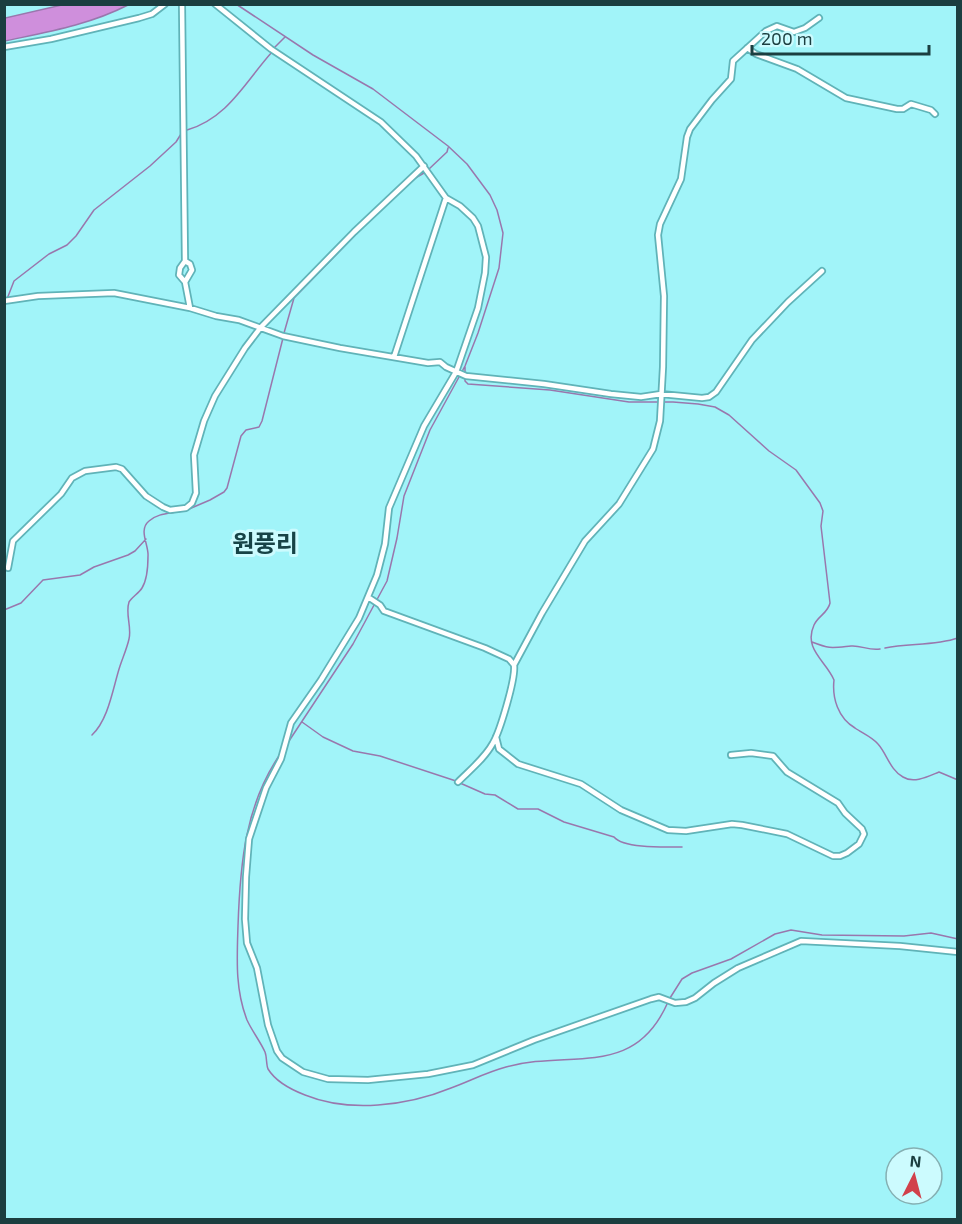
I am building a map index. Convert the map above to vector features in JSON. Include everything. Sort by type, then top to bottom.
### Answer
[{"type":"street","points":[[4,47],[51,39],[139,18],[152,14],[165,4]]},
{"type":"street","points":[[182,4],[184,261],[179,275],[186,282]]},
{"type":"street","points":[[215,4],[271,49],[381,122],[424,166],[446,198],[460,206],[473,218],[481,236],[486,257],[486,273],[478,308],[456,372],[424,426],[393,496],[389,508],[382,560],[368,597],[349,635],[291,723],[281,759],[266,788],[249,839],[245,889],[247,943],[259,976],[273,1040],[282,1058],[292,1066],[315,1076],[342,1081],[428,1074],[473,1065],[534,1040],[658,997],[675,1003],[686,1002],[738,968],[801,941],[900,946],[957,952]]},
{"type":"street","points":[[458,782],[494,743],[513,682],[514,665],[542,613],[585,541],[620,504],[653,449],[660,421],[663,367],[663,296],[658,235],[660,224],[681,179],[690,129],[731,79],[733,61],[771,27],[777,26],[794,32],[805,28],[819,18]]},
{"type":"street","points":[[747,48],[756,54],[797,69],[846,98],[897,109],[903,109],[911,104],[931,110],[935,114]]},
{"type":"street","points":[[8,568],[13,541],[61,494],[72,478],[85,471],[116,467],[122,469],[146,496],[170,510],[186,508],[192,503],[196,493],[194,455],[209,408],[229,372],[261,327],[354,232],[424,166]]},
{"type":"street","points":[[394,357],[446,198]]},
{"type":"street","points":[[184,261],[190,264],[192,270],[186,282],[190,308]]},
{"type":"street","points":[[4,301],[38,296],[104,293],[190,308],[239,320],[283,336],[428,363],[440,362],[466,376],[641,397],[661,394],[702,398],[709,397],[716,392],[752,340],[822,271]]},
{"type":"street","points":[[368,597],[380,605],[384,611],[485,648],[508,659],[514,665]]},
{"type":"street","points":[[496,737],[499,749],[518,764],[581,784],[621,810],[668,830],[686,831],[732,824],[742,825],[787,834],[832,856],[847,853],[862,839],[864,834],[862,829],[838,803],[787,771],[773,756],[751,753],[731,754]]},
{"type":"shaded area","points":[[66,4],[128,5],[83,23],[5,41],[5,18]]},
{"type":"waterway","points":[[236,4],[313,55],[373,89],[448,146],[467,164],[490,195],[503,233],[499,268],[478,333],[465,366],[430,430],[404,496],[387,581],[353,644],[287,744]]},
{"type":"waterway","points":[[275,47],[285,37]]},
{"type":"waterway","points":[[187,130],[214,117],[225,108],[272,52]]},
{"type":"waterway","points":[[7,299],[14,281],[49,254],[67,245],[94,210],[150,166],[176,142],[181,134]]},
{"type":"waterway","points":[[429,169],[447,152],[448,148]]},
{"type":"waterway","points":[[410,181],[424,173]]},
{"type":"waterway","points":[[284,333],[294,298],[362,228]]},
{"type":"waterway","points":[[189,509],[210,500],[227,488],[241,436],[246,430],[259,427],[262,421],[283,338]]},
{"type":"waterway","points":[[465,367],[465,381],[468,384],[550,390],[629,402],[673,402],[715,407],[729,415],[769,451],[796,470],[820,503],[823,511],[821,526],[830,603],[814,625],[811,641],[813,648],[834,680],[835,700],[840,713],[849,724],[876,742],[895,770],[903,777],[917,780],[939,772],[958,780]]},
{"type":"waterway","points":[[92,735],[103,720],[110,702],[128,642],[129,602],[142,588],[146,577],[148,552],[144,529],[149,521],[157,516],[185,510]]},
{"type":"waterway","points":[[4,610],[21,603],[43,580],[80,575],[94,567],[128,555],[146,539]]},
{"type":"waterway","points":[[885,648],[958,638]]},
{"type":"waterway","points":[[812,642],[831,647],[855,646],[880,649]]},
{"type":"waterway","points":[[302,722],[323,737],[353,751],[380,756],[456,781]]},
{"type":"waterway","points":[[281,753],[259,793],[247,836],[240,880],[237,962],[240,997],[247,1020],[265,1052],[268,1069],[285,1085],[322,1101],[340,1104],[378,1105],[416,1099],[506,1067],[530,1062],[598,1057],[619,1052],[637,1043],[654,1026],[668,1002]]},
{"type":"waterway","points":[[460,783],[485,794],[495,795],[518,809],[538,809],[564,822],[614,837],[627,844],[682,847]]},
{"type":"waterway","points":[[670,998],[682,979],[692,973],[731,959],[775,934],[791,930],[822,935],[904,936],[931,933],[958,939]]},
{"type":"district","name":"원풍리","points":[[265,542]]}]
